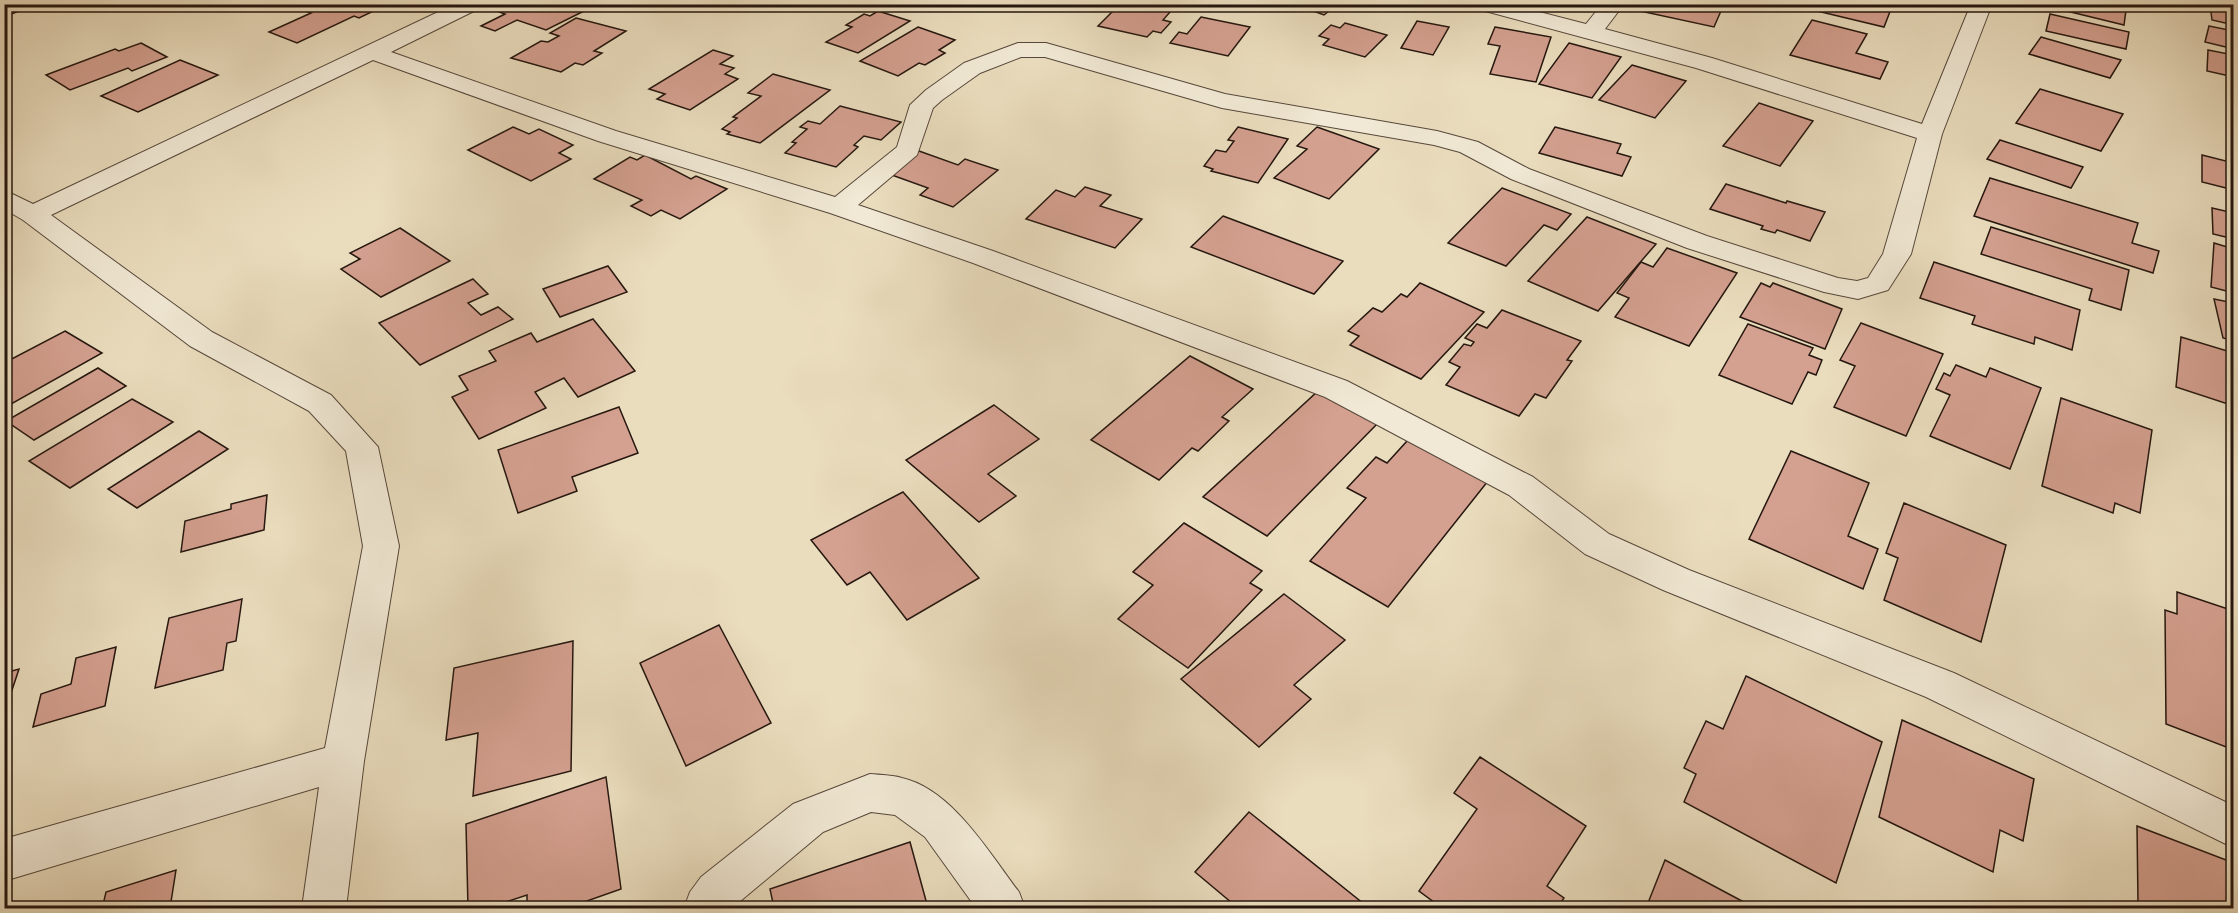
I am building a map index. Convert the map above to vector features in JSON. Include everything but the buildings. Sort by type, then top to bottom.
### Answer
[{"type":"street","points":[[1481,4],[1704,63],[1930,134]]},
{"type":"street","points":[[1591,32],[1614,4]]},
{"type":"street","points":[[839,207],[908,150],[922,105],[972,68],[1018,50],[1031,48],[1047,50],[1221,101],[1437,138],[1469,147],[1520,174],[1697,242],[1834,286],[1858,290],[1878,284],[1897,254],[1930,134],[1982,4]]},
{"type":"street","points":[[18,206],[371,52],[463,6]]},
{"type":"street","points":[[371,52],[607,136],[839,207],[983,257],[1336,389],[1521,486],[1597,544],[1676,580],[1940,685],[2234,828]]},
{"type":"street","points":[[18,206],[201,339],[320,403],[362,447],[381,546],[343,761],[324,909]]},
{"type":"street","points":[[4,860],[343,761]]},
{"type":"street","points":[[706,909],[717,892],[808,818],[870,793],[903,797],[940,823],[1003,909]]}]
